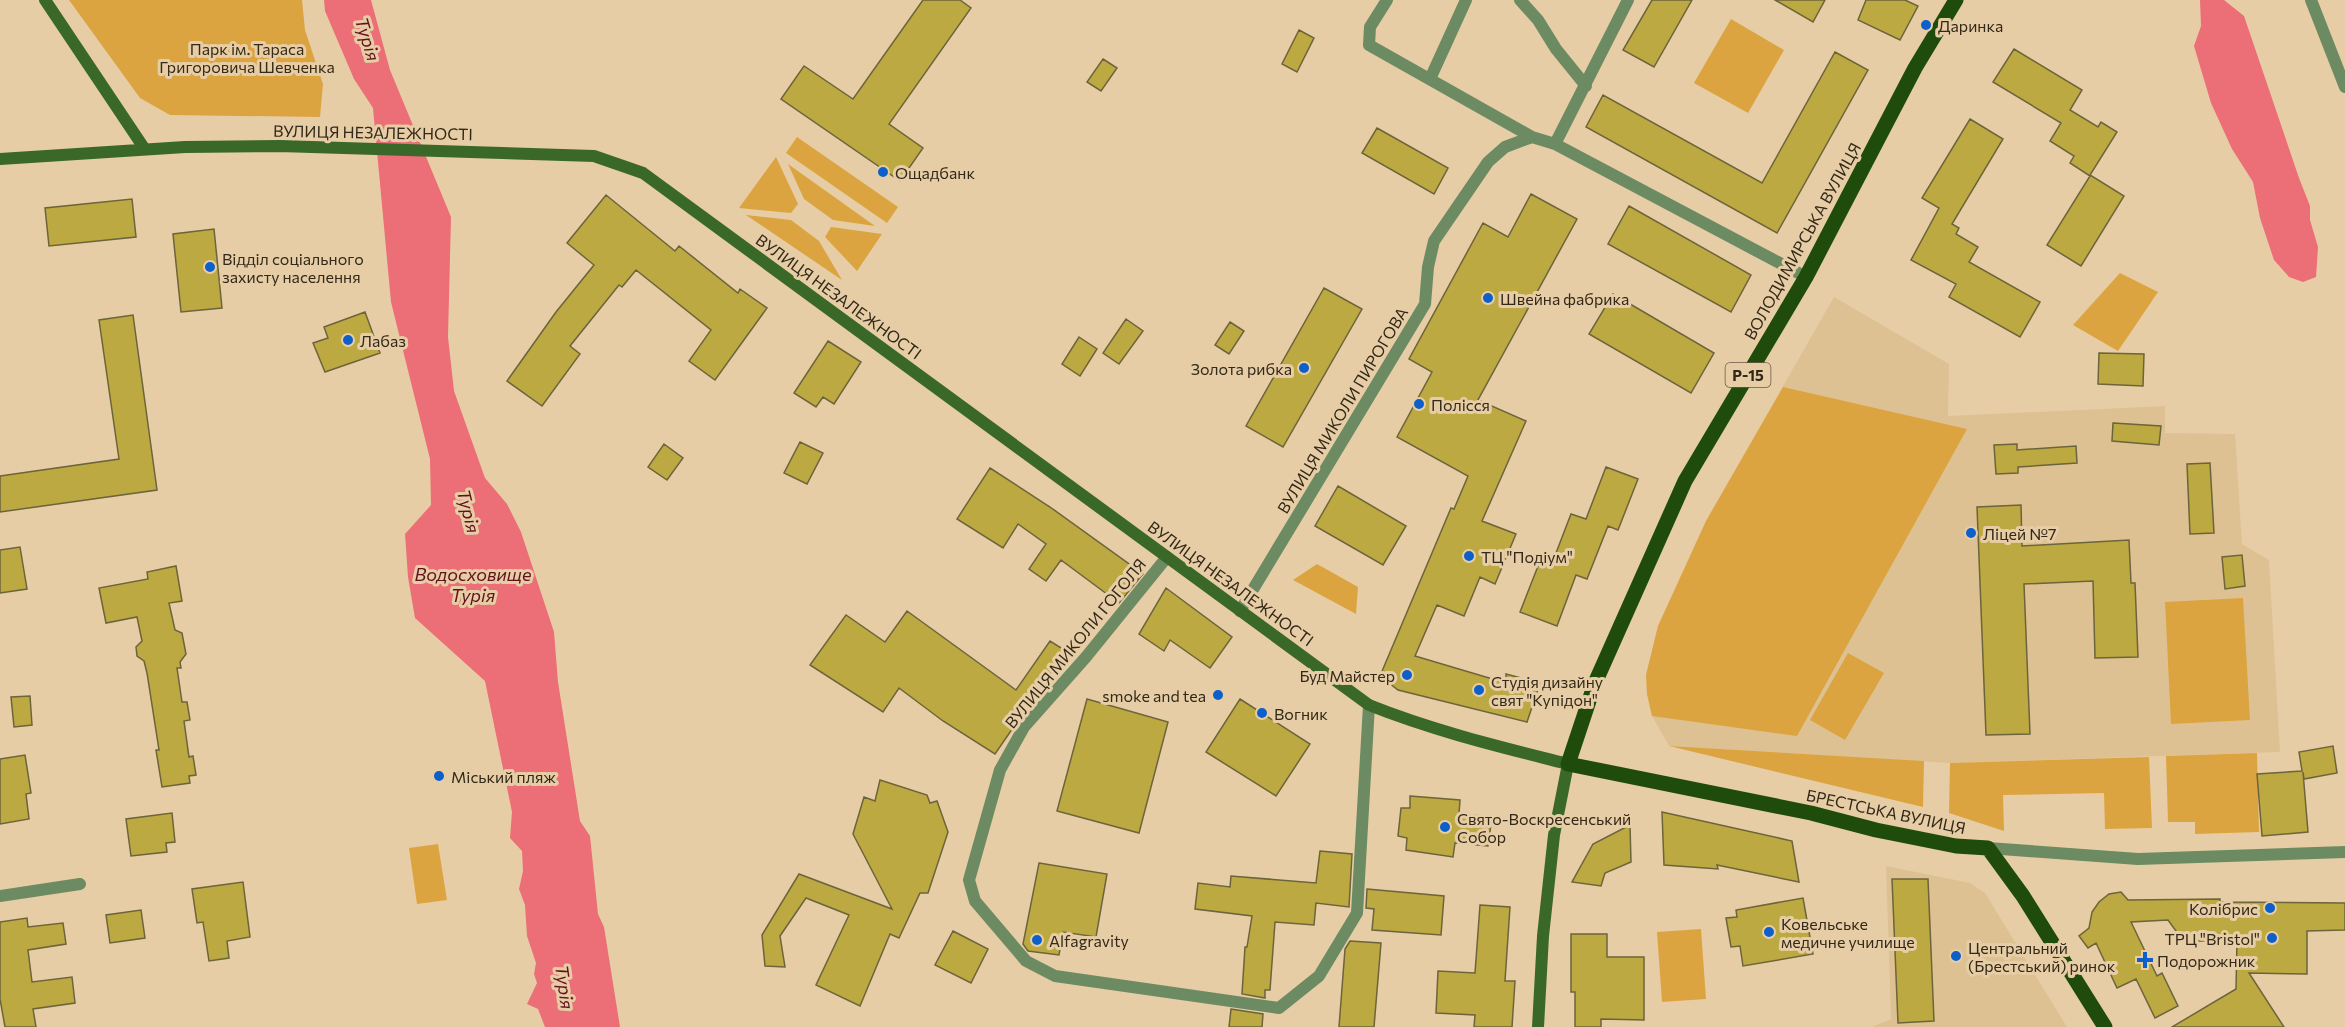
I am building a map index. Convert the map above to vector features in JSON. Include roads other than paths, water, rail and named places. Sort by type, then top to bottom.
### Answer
[{"type":"main road","points":[[45,0],[144,148]]},
{"type":"main road","name":"ВОЛОДИМИРСЬКА ВУЛИЦЯ","points":[[1568,764],[1595,683],[1684,481],[1806,277],[1915,68],[1956,0]]},
{"type":"main road","name":"ВУЛИЦЯ НЕЗАЛЕЖНОСТІ","points":[[0,159],[144,148],[280,146],[557,153],[594,156],[643,174],[1369,705],[1415,724],[1568,764]]},
{"type":"main road","points":[[1538,1027],[1543,936],[1554,835],[1568,764]]},
{"type":"main road","name":"БРЕСТСЬКА ВУЛИЦЯ","points":[[1568,764],[1811,813],[1876,830],[1956,846],[1988,848]]},
{"type":"main road","points":[[1988,848],[2054,943],[2104,1027]]},
{"type":"street","points":[[1387,0],[1370,27],[1369,45],[1532,136],[1555,144],[1806,277]]},
{"type":"street","points":[[1430,80],[1466,0]]},
{"type":"street","points":[[1520,0],[1538,20],[1556,49],[1586,86]]},
{"type":"street","points":[[1555,144],[1629,0]]},
{"type":"street","points":[[2311,0],[2345,87]]},
{"type":"street","name":"ВУЛИЦЯ МИКОЛИ ПИРОГОВА","points":[[1240,611],[1425,304],[1428,267],[1434,241],[1488,162],[1505,147],[1532,136]]},
{"type":"street","name":"ВУЛИЦЯ МИКОЛИ ГОГОЛЯ","points":[[1167,557],[1086,657],[1024,727],[1000,770],[969,879],[975,901],[1026,961],[1055,976],[1279,1008],[1319,976],[1357,913],[1369,705]]},
{"type":"street","points":[[1988,848],[2138,859],[2345,852]]},
{"type":"street","points":[[0,896],[80,884]]},
{"type":"water","name":"Водосховище Турія","points":[[324,0],[371,0],[390,70],[451,217],[448,337],[454,391],[485,478],[507,504],[521,532],[554,632],[558,682],[580,821],[590,836],[598,914],[604,927],[620,1027],[545,1027],[538,1009],[527,1004],[537,983],[534,974],[536,963],[527,936],[525,905],[519,889],[523,871],[522,851],[510,838],[512,812],[485,681],[415,618],[408,577],[405,534],[431,505],[430,459],[391,302],[373,108],[354,79],[325,11]]},
{"type":"water","points":[[2200,0],[2224,0],[2244,16],[2310,206],[2310,220],[2318,247],[2316,277],[2303,282],[2289,277],[2274,260],[2260,218],[2253,182],[2232,149],[2211,103],[2194,46],[2201,26]]},
{"type":"place","name":"Даринка","points":[[1926,25]]},
{"type":"place","name":"Ощадбанк","points":[[883,172]]},
{"type":"place","name":"Відділ соціального захисту населення","points":[[210,267]]},
{"type":"place","name":"Швейна фабрика","points":[[1488,298]]},
{"type":"place","name":"Лабаз","points":[[348,340]]},
{"type":"place","name":"Золота рибка","points":[[1304,368]]},
{"type":"place","name":"Полісся","points":[[1419,404]]},
{"type":"place","name":"Ліцей №7","points":[[1971,533]]},
{"type":"place","name":"ТЦ \"Подіум\"","points":[[1469,556]]},
{"type":"place","name":"Буд Майстер","points":[[1407,675]]},
{"type":"place","name":"Студія дизайну свят \"Купідон\"","points":[[1479,690]]},
{"type":"place","name":"smoke and tea","points":[[1218,695]]},
{"type":"place","name":"Вогник","points":[[1262,713]]},
{"type":"place","name":"Міський пляж","points":[[439,776]]},
{"type":"place","name":"Свято-Воскресенський Собор","points":[[1445,827]]},
{"type":"place","name":"Колібрис","points":[[2270,908]]},
{"type":"place","name":"Ковельське медичне училище","points":[[1769,932]]},
{"type":"place","name":"ТРЦ \"Bristol\"","points":[[2272,938]]},
{"type":"place","name":"Alfagravity","points":[[1037,940]]},
{"type":"place","name":"Центральний (Брестський) ринок","points":[[1956,956]]},
{"type":"place","name":"Подорожник","points":[[2145,960]]},
{"type":"water label","name":"Турія","points":[[368,39]]},
{"type":"water label","name":"Турія","points":[[469,511]]},
{"type":"water label","name":"Турія","points":[[565,987]]},
{"type":"park label","name":"Парк ім. Тараса Григоровича Шевченка","points":[[247,57]]}]
